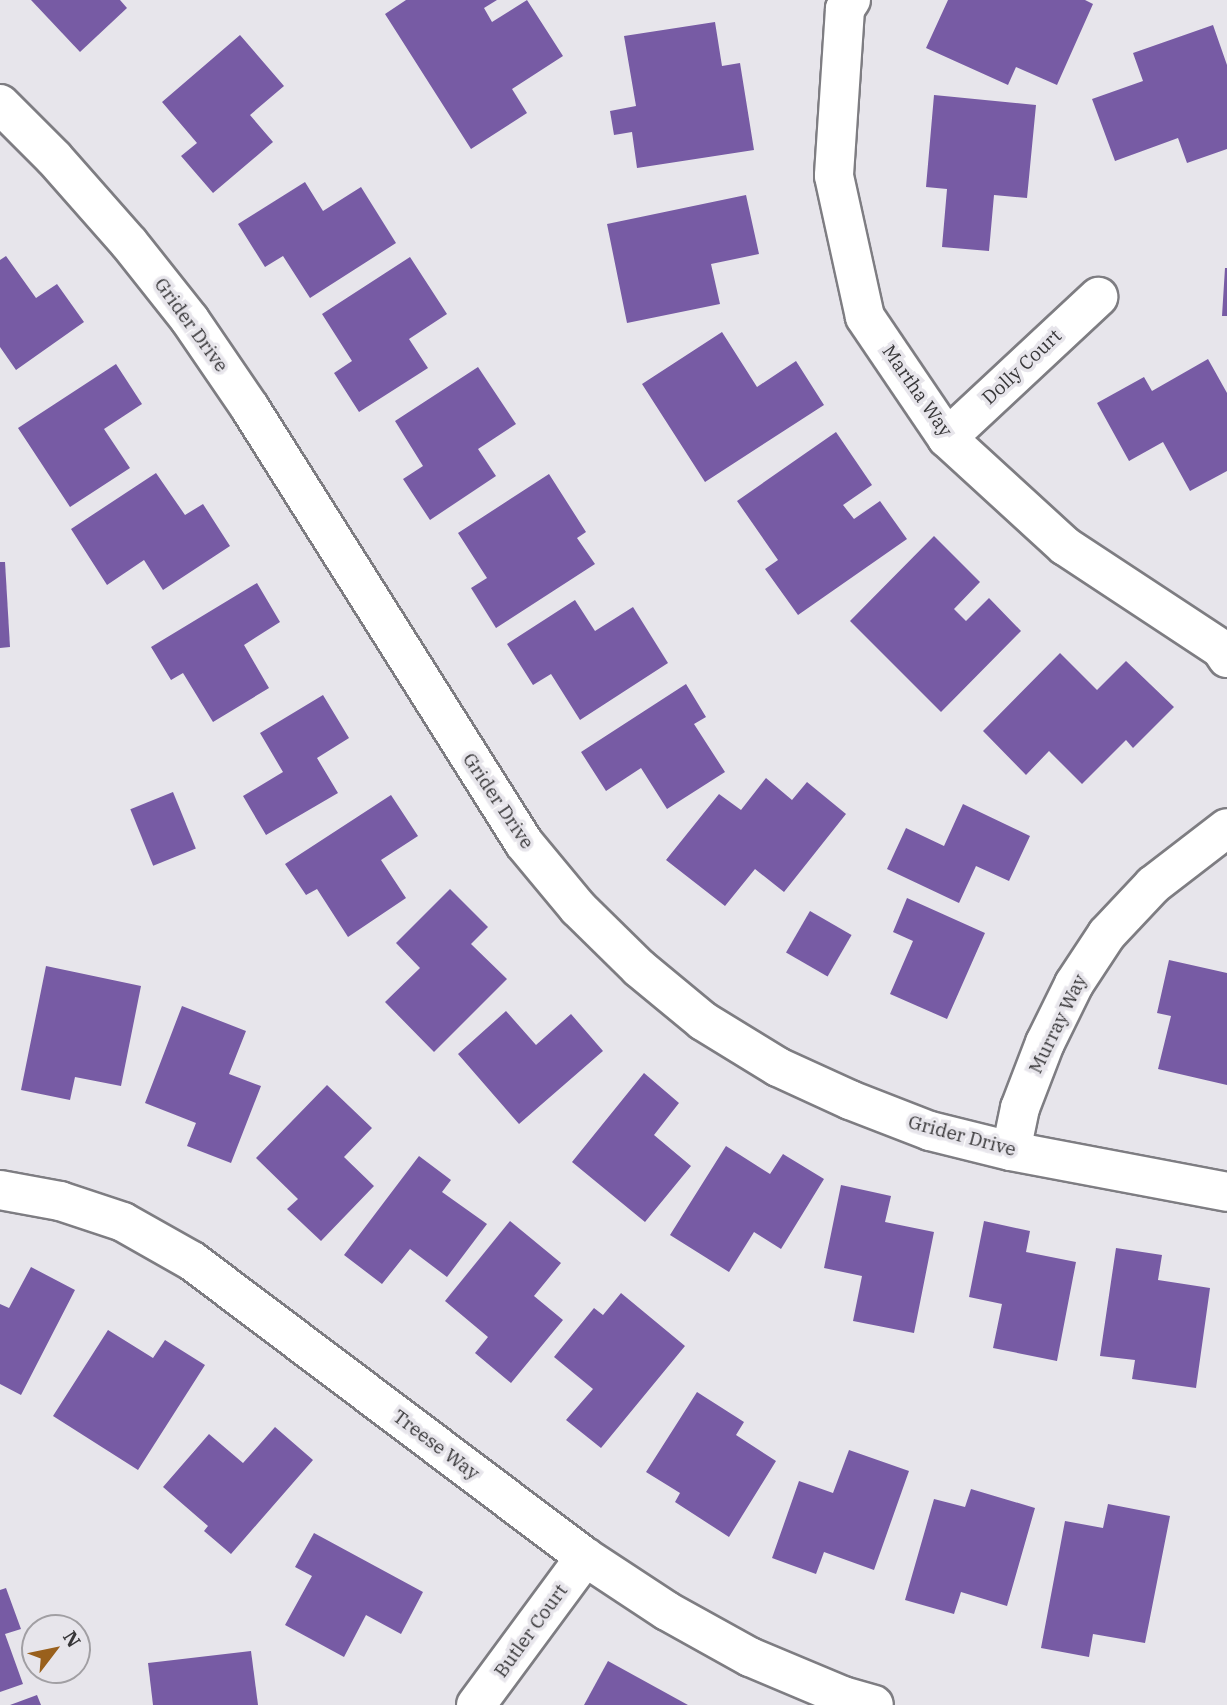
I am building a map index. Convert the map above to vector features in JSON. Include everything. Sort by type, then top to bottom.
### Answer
[{"type":"street","name":"Martha Way","points":[[839,3],[834,176],[865,317],[947,438],[1065,546],[1221,649],[1227,657]]},
{"type":"street","name":"Grider Drive","points":[[0,104],[54,158],[129,243],[190,320],[250,408],[524,844],[578,908],[639,968],[703,1021],[778,1067],[850,1100],[930,1131],[1012,1151],[1227,1192]]},
{"type":"street","name":"Dolly Court","points":[[947,438],[1098,297]]},
{"type":"street","name":"Murray Way","points":[[1012,1151],[1020,1108],[1045,1043],[1080,974],[1107,934],[1153,885],[1227,828]]},
{"type":"street","name":"Treese Way","points":[[0,1190],[60,1201],[123,1222],[192,1261],[585,1557],[667,1611],[750,1657],[842,1696],[874,1705]]},
{"type":"street","name":"Butler Court","points":[[476,1705],[585,1557]]},
{"type":"building","points":[[31,0],[120,0],[127,8],[80,52]]},
{"type":"building","points":[[406,0],[497,0],[484,8],[492,22],[527,0],[563,56],[512,89],[527,113],[471,149],[385,14]]},
{"type":"building","points":[[948,0],[1085,0],[1093,4],[1057,85],[1016,67],[1008,85],[926,48]]},
{"type":"building","points":[[715,22],[722,66],[740,63],[754,150],[637,168],[632,132],[614,135],[610,111],[636,106],[624,36]]},
{"type":"building","points":[[1213,25],[1227,65],[1227,149],[1187,163],[1178,138],[1115,161],[1092,99],[1143,81],[1133,53]]},
{"type":"building","points":[[240,35],[284,86],[250,115],[273,142],[213,193],[181,156],[197,143],[162,102]]},
{"type":"building","points":[[934,95],[1036,105],[1027,198],[994,195],[989,251],[942,247],[947,189],[926,187]]},
{"type":"building","points":[[305,182],[323,211],[361,187],[396,243],[310,298],[283,256],[265,267],[238,224]]},
{"type":"building","points":[[746,195],[759,254],[711,264],[720,304],[627,323],[607,224]]},
{"type":"building","points":[[6,256],[36,298],[57,284],[84,322],[16,370],[0,347],[0,260]]},
{"type":"building","points":[[410,257],[447,314],[409,339],[428,368],[359,412],[334,373],[352,361],[322,314]]},
{"type":"building","points":[[1225,268],[1227,316],[1222,316]]},
{"type":"building","points":[[722,332],[757,387],[796,361],[824,405],[705,482],[642,384]]},
{"type":"building","points":[[1208,359],[1227,393],[1227,471],[1190,491],[1163,442],[1129,461],[1097,403],[1144,377],[1152,391]]},
{"type":"building","points":[[116,364],[142,404],[104,429],[130,468],[70,507],[18,428]]},
{"type":"building","points":[[478,367],[516,424],[478,449],[496,476],[430,520],[403,479],[423,466],[395,421]]},
{"type":"building","points":[[836,432],[872,485],[843,505],[854,519],[880,501],[907,539],[798,615],[765,569],[778,560],[737,501]]},
{"type":"building","points":[[156,473],[185,515],[203,504],[230,546],[163,590],[144,560],[107,585],[71,529]]},
{"type":"building","points":[[549,474],[586,532],[577,538],[595,564],[496,628],[471,588],[487,578],[458,533]]},
{"type":"building","points":[[934,536],[980,582],[954,609],[966,621],[989,598],[1021,631],[941,712],[850,621]]},
{"type":"building","points":[[0,562],[5,562],[10,647],[0,648]]},
{"type":"building","points":[[257,583],[280,622],[244,645],[269,688],[213,722],[183,673],[171,680],[151,647]]},
{"type":"building","points":[[575,600],[595,631],[633,607],[668,663],[580,720],[551,674],[533,685],[507,644]]},
{"type":"building","points":[[1060,653],[1097,690],[1126,661],[1174,707],[1133,748],[1126,740],[1082,784],[1049,751],[1026,775],[983,731]]},
{"type":"building","points":[[686,684],[706,717],[694,724],[725,772],[667,809],[641,768],[606,791],[581,752]]},
{"type":"building","points":[[323,695],[349,738],[317,758],[338,793],[266,835],[243,796],[283,772],[260,733]]},
{"type":"building","points":[[766,778],[792,800],[807,782],[846,814],[784,892],[755,869],[725,906],[666,860],[719,794],[741,810]]},
{"type":"building","points":[[173,792],[196,849],[153,866],[130,809]]},
{"type":"building","points":[[391,795],[418,836],[381,860],[406,898],[348,937],[317,889],[306,895],[285,864]]},
{"type":"building","points":[[963,804],[1030,836],[1009,881],[976,866],[959,903],[887,869],[906,828],[944,846]]},
{"type":"building","points":[[450,889],[488,927],[471,944],[507,979],[434,1052],[385,1002],[420,968],[396,943]]},
{"type":"building","points":[[907,898],[985,933],[947,1019],[890,994],[913,941],[893,932]]},
{"type":"building","points":[[810,911],[852,935],[828,977],[786,953]]},
{"type":"building","points":[[1169,960],[1227,973],[1227,1085],[1158,1069],[1171,1016],[1157,1013]]},
{"type":"building","points":[[46,966],[141,986],[121,1086],[75,1077],[70,1100],[21,1090]]},
{"type":"building","points":[[182,1006],[246,1031],[229,1074],[261,1086],[231,1163],[187,1146],[196,1123],[145,1103]]},
{"type":"building","points":[[506,1011],[536,1045],[571,1014],[603,1051],[519,1124],[458,1054]]},
{"type":"building","points":[[644,1073],[679,1103],[654,1135],[691,1166],[645,1222],[572,1162]]},
{"type":"building","points":[[327,1085],[372,1128],[344,1157],[374,1186],[321,1241],[287,1209],[298,1199],[256,1158]]},
{"type":"building","points":[[726,1146],[770,1174],[783,1154],[824,1179],[781,1249],[754,1232],[729,1272],[670,1235]]},
{"type":"building","points":[[419,1156],[451,1180],[442,1192],[487,1224],[447,1277],[410,1249],[382,1284],[344,1255]]},
{"type":"building","points":[[841,1185],[891,1196],[885,1222],[934,1232],[914,1333],[853,1321],[862,1276],[824,1268]]},
{"type":"building","points":[[510,1221],[561,1263],[534,1296],[563,1320],[511,1383],[475,1353],[488,1337],[445,1301]]},
{"type":"building","points":[[984,1221],[1030,1231],[1026,1252],[1076,1262],[1057,1361],[993,1348],[1002,1304],[969,1297]]},
{"type":"building","points":[[1116,1248],[1162,1255],[1158,1280],[1210,1288],[1196,1388],[1132,1379],[1135,1360],[1100,1356]]},
{"type":"building","points":[[31,1267],[75,1290],[21,1395],[0,1384],[0,1304],[9,1308]]},
{"type":"building","points":[[621,1293],[685,1346],[601,1448],[566,1420],[593,1389],[554,1357],[594,1308],[603,1315]]},
{"type":"building","points":[[108,1330],[153,1358],[165,1340],[205,1365],[138,1470],[53,1416]]},
{"type":"building","points":[[697,1392],[744,1422],[736,1435],[776,1461],[729,1537],[675,1502],[680,1493],[646,1472]]},
{"type":"building","points":[[275,1427],[313,1460],[231,1554],[204,1531],[208,1526],[163,1487],[209,1434],[243,1463]]},
{"type":"building","points":[[849,1450],[909,1471],[874,1570],[824,1552],[816,1574],[772,1558],[799,1481],[833,1493]]},
{"type":"building","points":[[971,1489],[1035,1508],[1007,1606],[961,1592],[954,1614],[905,1600],[934,1499],[965,1507]]},
{"type":"building","points":[[1108,1504],[1170,1516],[1145,1643],[1093,1634],[1089,1657],[1041,1648],[1065,1521],[1103,1528]]},
{"type":"building","points":[[314,1533],[423,1592],[401,1634],[366,1615],[344,1657],[285,1625],[312,1576],[295,1567]]},
{"type":"building","points":[[6,1588],[21,1629],[5,1634],[23,1684],[0,1692],[0,1590]]},
{"type":"building","points":[[251,1651],[258,1705],[153,1705],[148,1663]]},
{"type":"building","points":[[608,1661],[688,1705],[584,1705]]},
{"type":"building","points":[[37,1695],[41,1705],[10,1705]]}]
